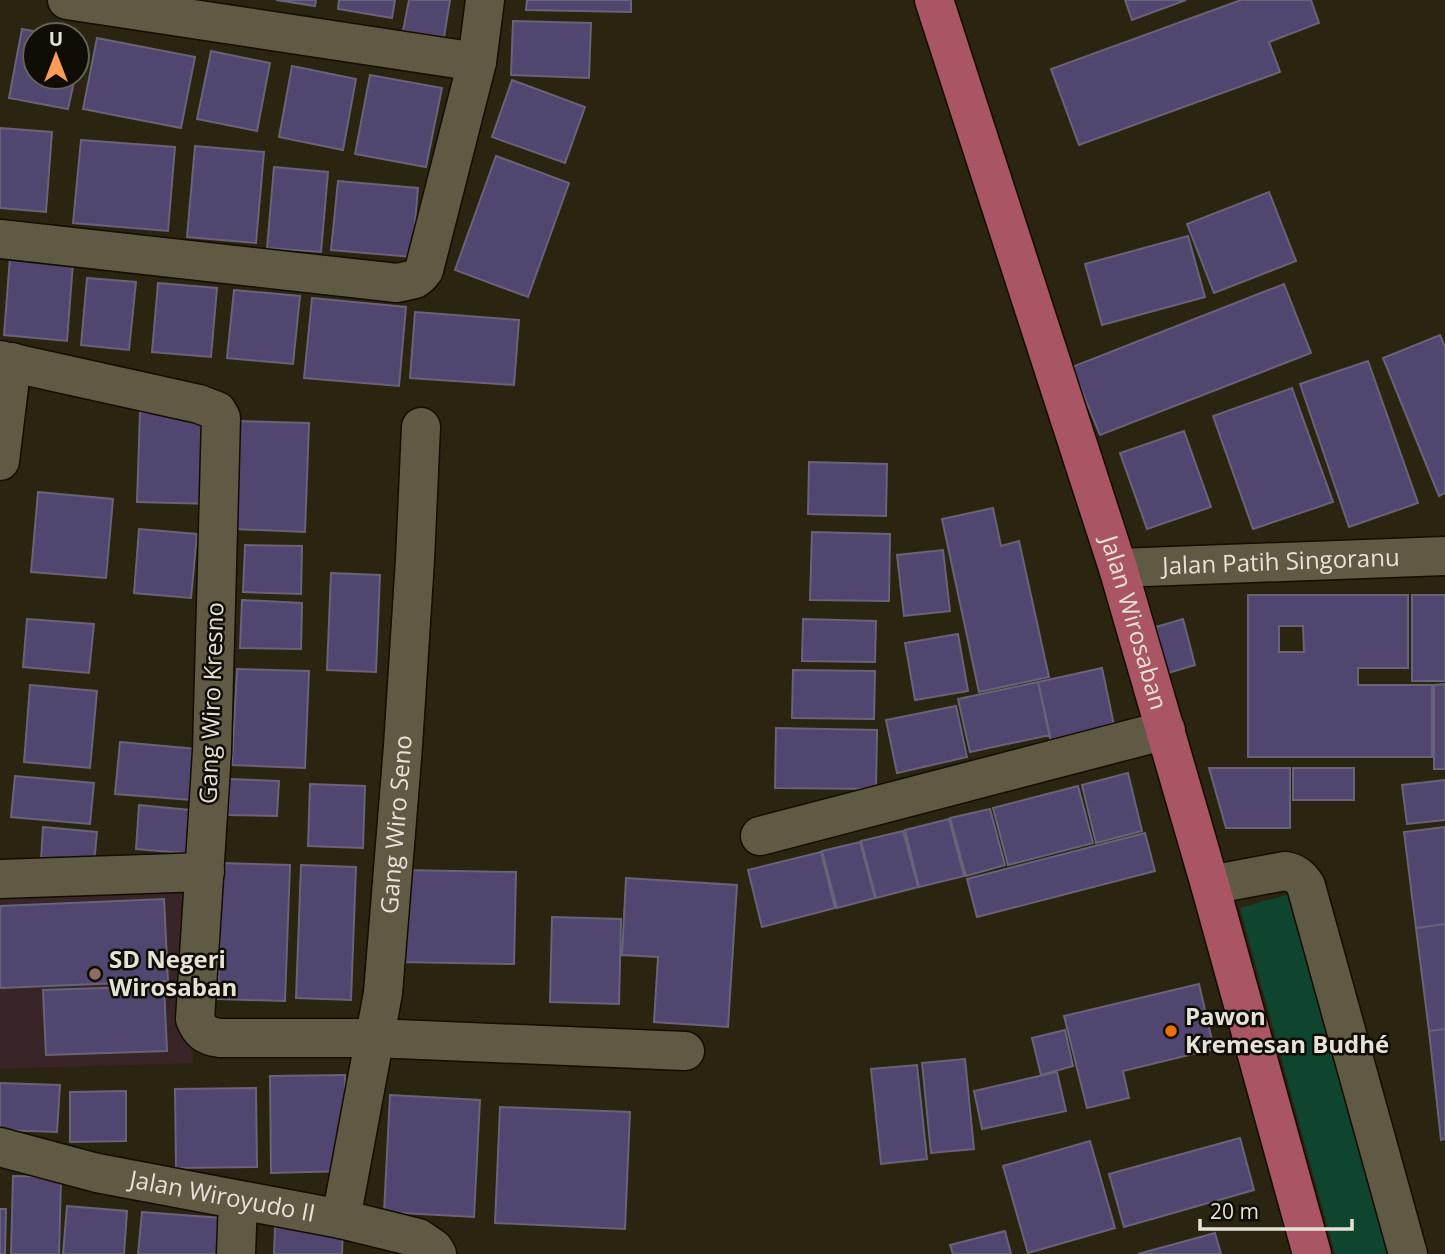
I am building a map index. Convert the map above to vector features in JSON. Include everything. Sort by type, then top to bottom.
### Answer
[{"type":"main road","name":"Jalan Wirosaban","points":[[934,0],[1118,568],[1210,885],[1312,1254]]},
{"type":"street","points":[[67,0],[477,62]]},
{"type":"street","points":[[0,239],[397,283],[415,279],[424,270],[477,62],[485,0]]},
{"type":"street","points":[[0,461],[6,361]]},
{"type":"street","name":"Gang Wiro Kresno","points":[[6,361],[199,404],[217,411],[221,418],[212,751],[195,1019],[201,1032],[220,1038],[374,1038],[685,1051]]},
{"type":"street","name":"Gang Wiro Seno","points":[[341,1219],[383,993],[403,746],[421,426]]},
{"type":"street","name":"Jalan Patih Singoranu","points":[[1118,568],[1445,556]]},
{"type":"street","points":[[760,836],[1166,730]]},
{"type":"street","points":[[1210,885],[1285,871],[1294,873],[1306,886],[1408,1254]]},
{"type":"street","points":[[0,879],[205,872]]},
{"type":"street","name":"Jalan Wiroyudo II","points":[[0,1147],[97,1174],[341,1219],[418,1238],[437,1254]]},
{"type":"street","points":[[236,1254],[238,1200]]},
{"type":"shaded area","name":"SD Negeri Wirosaban","points":[[187,879],[193,1063],[0,1069],[0,885]]},
{"type":"green space","points":[[1289,894],[1388,1254],[1335,1254],[1240,908]]},
{"type":"building","points":[[276,0],[316,0],[315,6]]},
{"type":"building","points":[[339,0],[395,0],[392,18],[338,9]]},
{"type":"building","points":[[409,0],[450,0],[444,37],[403,31]]},
{"type":"building","points":[[527,0],[631,0],[631,12],[526,10]]},
{"type":"building","points":[[1125,0],[1186,0],[1132,20]]},
{"type":"building","points":[[1241,0],[1311,0],[1319,23],[1269,42],[1280,72],[1079,145],[1051,69]]},
{"type":"building","points":[[513,21],[591,23],[589,78],[511,75]]},
{"type":"building","points":[[21,34],[21,91],[72,91],[68,109],[9,98]]},
{"type":"building","points":[[97,38],[195,57],[181,128],[83,109],[87,91],[91,91],[91,68]]},
{"type":"building","points":[[211,51],[270,63],[257,131],[197,119]]},
{"type":"building","points":[[292,66],[356,79],[343,150],[279,137]]},
{"type":"building","points":[[370,75],[442,88],[426,167],[355,154]]},
{"type":"building","points":[[512,80],[585,107],[565,163],[492,137]]},
{"type":"building","points":[[0,128],[52,132],[46,212],[0,208]]},
{"type":"building","points":[[81,140],[175,147],[168,231],[73,223]]},
{"type":"building","points":[[195,146],[264,152],[256,243],[187,237]]},
{"type":"building","points":[[496,156],[569,183],[528,297],[455,270]]},
{"type":"building","points":[[274,167],[328,172],[321,252],[267,248]]},
{"type":"building","points":[[338,181],[418,188],[412,257],[331,250]]},
{"type":"building","points":[[1269,192],[1296,261],[1214,293],[1187,224]]},
{"type":"building","points":[[1188,236],[1205,297],[1102,325],[1085,264]]},
{"type":"building","points":[[10,257],[73,263],[67,341],[4,335]]},
{"type":"building","points":[[87,278],[136,282],[129,350],[81,345]]},
{"type":"building","points":[[158,283],[217,288],[211,357],[152,352]]},
{"type":"building","points":[[1284,284],[1311,353],[1100,435],[1072,367]]},
{"type":"building","points":[[234,290],[300,296],[293,364],[227,358]]},
{"type":"building","points":[[312,298],[406,307],[399,386],[304,378]]},
{"type":"building","points":[[415,312],[519,320],[514,385],[410,378]]},
{"type":"building","points":[[1440,335],[1445,347],[1445,493],[1439,496],[1383,358]]},
{"type":"building","points":[[1368,361],[1418,503],[1349,527],[1300,384]]},
{"type":"building","points":[[1292,388],[1333,502],[1253,529],[1213,416]]},
{"type":"building","points":[[140,412],[216,415],[213,504],[137,502]]},
{"type":"building","points":[[238,421],[309,423],[305,532],[234,529]]},
{"type":"building","points":[[1184,431],[1211,507],[1147,529],[1120,453]]},
{"type":"building","points":[[809,462],[887,464],[886,516],[808,514]]},
{"type":"building","points":[[38,492],[113,499],[106,578],[31,572]]},
{"type":"building","points":[[993,508],[1001,546],[1019,541],[1049,677],[979,692],[942,519]]},
{"type":"building","points":[[139,529],[197,534],[191,598],[134,593]]},
{"type":"building","points":[[812,532],[890,534],[889,601],[810,600]]},
{"type":"building","points":[[245,545],[302,546],[301,594],[243,592]]},
{"type":"building","points":[[943,550],[950,611],[904,616],[897,555]]},
{"type":"building","points":[[331,573],[380,575],[376,672],[327,670]]},
{"type":"building","points":[[1248,595],[1408,595],[1408,668],[1358,668],[1358,685],[1432,685],[1432,757],[1248,757]],"holes":[[[1279,626],[1303,626],[1304,652],[1279,652]]]},
{"type":"building","points":[[1412,595],[1445,595],[1445,681],[1412,681]]},
{"type":"building","points":[[242,600],[302,603],[301,649],[240,648]]},
{"type":"building","points":[[27,619],[94,624],[89,673],[23,667]]},
{"type":"building","points":[[803,619],[876,621],[875,662],[802,661]]},
{"type":"building","points":[[1183,619],[1195,665],[1168,673],[1156,627]]},
{"type":"building","points":[[958,634],[968,691],[915,700],[905,643]]},
{"type":"building","points":[[1102,668],[1115,730],[1051,743],[1038,682]]},
{"type":"building","points":[[237,669],[309,671],[305,768],[232,765]]},
{"type":"building","points":[[793,670],[875,671],[874,719],[792,718]]},
{"type":"building","points":[[1038,682],[1050,735],[970,752],[958,699]]},
{"type":"building","points":[[1445,684],[1445,769],[1434,769],[1434,685]]},
{"type":"building","points":[[30,685],[97,691],[90,768],[24,762]]},
{"type":"building","points":[[956,706],[967,757],[897,773],[886,720]]},
{"type":"building","points":[[776,728],[877,730],[876,789],[775,788]]},
{"type":"building","points":[[120,742],[208,750],[204,801],[115,794]]},
{"type":"building","points":[[1209,768],[1290,768],[1290,828],[1226,828]]},
{"type":"building","points":[[1293,768],[1354,768],[1354,800],[1293,800]]},
{"type":"building","points":[[1128,773],[1142,831],[1096,843],[1082,785]]},
{"type":"building","points":[[15,776],[94,783],[90,824],[11,817]]},
{"type":"building","points":[[229,779],[279,781],[277,816],[228,815]]},
{"type":"building","points":[[1445,780],[1445,820],[1407,824],[1402,785]]},
{"type":"building","points":[[310,784],[365,786],[363,848],[308,846]]},
{"type":"building","points":[[1078,786],[1093,843],[1008,865],[993,808]]},
{"type":"building","points":[[139,805],[200,811],[195,854],[136,849]]},
{"type":"building","points":[[990,809],[1005,865],[966,876],[950,818]]},
{"type":"building","points":[[949,819],[964,876],[919,887],[905,830]]},
{"type":"building","points":[[43,827],[97,832],[94,864],[41,860]]},
{"type":"building","points":[[1445,827],[1445,924],[1416,928],[1404,832]]},
{"type":"building","points":[[903,831],[918,887],[876,898],[861,841]]},
{"type":"building","points":[[1145,833],[1155,871],[977,917],[967,879]]},
{"type":"building","points":[[860,842],[875,898],[837,908],[822,851]]},
{"type":"building","points":[[821,852],[835,908],[762,927],[748,870]]},
{"type":"building","points":[[222,863],[290,865],[285,1001],[218,999]]},
{"type":"building","points":[[301,865],[356,867],[351,1000],[296,998]]},
{"type":"building","points":[[402,870],[516,872],[514,964],[399,962]]},
{"type":"building","points":[[626,878],[737,885],[728,1027],[654,1022],[658,957],[622,955]]},
{"type":"building","points":[[164,899],[168,981],[0,988],[0,906]]},
{"type":"building","points":[[552,917],[621,919],[619,1004],[550,1002]]},
{"type":"building","points":[[1445,924],[1445,1029],[1429,1031],[1416,928]]},
{"type":"building","points":[[1199,984],[1214,1049],[1123,1071],[1129,1098],[1087,1108],[1064,1016]]},
{"type":"building","points":[[164,986],[167,1051],[46,1055],[43,990]]},
{"type":"building","points":[[1445,1029],[1445,1139],[1441,1140],[1429,1031]]},
{"type":"building","points":[[1065,1030],[1073,1066],[1041,1075],[1032,1038]]},
{"type":"building","points":[[965,1059],[974,1149],[931,1153],[922,1063]]},
{"type":"building","points":[[917,1065],[927,1159],[881,1164],[871,1069]]},
{"type":"building","points":[[1057,1072],[1066,1111],[982,1129],[974,1091]]},
{"type":"building","points":[[345,1075],[346,1171],[271,1173],[270,1076]]},
{"type":"building","points":[[0,1083],[60,1085],[57,1132],[0,1130]]},
{"type":"building","points":[[256,1088],[257,1167],[176,1168],[175,1089]]},
{"type":"building","points":[[126,1091],[126,1141],[70,1142],[70,1092]]},
{"type":"building","points":[[390,1095],[480,1100],[474,1217],[384,1212]]},
{"type":"building","points":[[500,1107],[630,1112],[625,1229],[495,1223]]},
{"type":"building","points":[[1240,1138],[1254,1190],[1124,1227],[1109,1174]]},
{"type":"building","points":[[1090,1141],[1115,1228],[1028,1253],[1003,1166]]},
{"type":"building","points":[[13,1176],[61,1177],[59,1254],[11,1254]]},
{"type":"building","points":[[67,1206],[127,1211],[124,1254],[63,1254]]},
{"type":"building","points":[[0,1209],[6,1209],[5,1254],[0,1254]]},
{"type":"building","points":[[142,1212],[222,1218],[219,1254],[138,1254]]},
{"type":"building","points":[[275,1227],[343,1229],[342,1254],[274,1254]]},
{"type":"building","points":[[1005,1231],[1011,1254],[953,1254],[950,1245]]},
{"type":"building","points":[[1215,1233],[1221,1254],[1138,1254]]},
{"type":"place","name":"SD Negeri Wirosaban","points":[[95,974]]},
{"type":"place","name":"Pawon Kremesan Budhé","points":[[1171,1031]]}]
